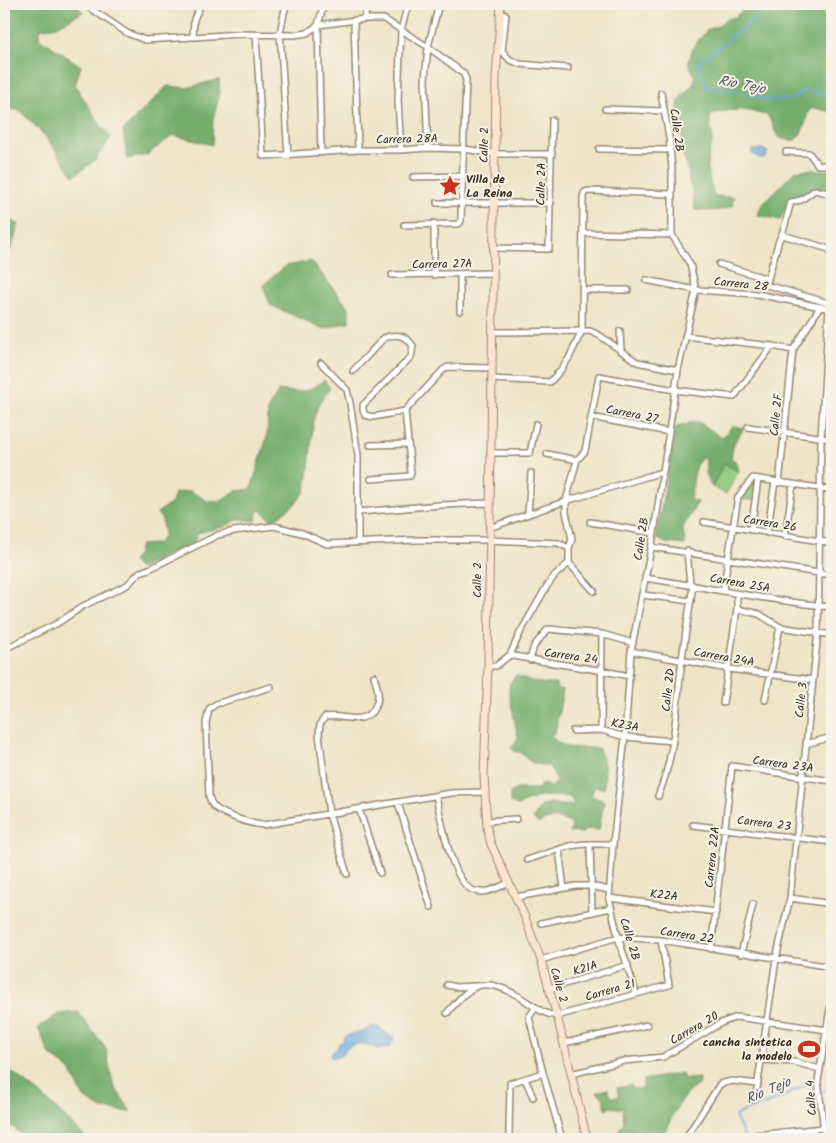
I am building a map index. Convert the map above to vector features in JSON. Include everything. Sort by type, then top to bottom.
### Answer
[{"type":"street","points":[[84,4],[127,33],[145,40],[242,34],[280,33],[295,35],[307,33],[318,25],[364,19],[384,20],[428,47],[465,76],[460,223],[404,225]]},
{"type":"street","points":[[193,37],[194,19],[201,4]]},
{"type":"street","points":[[286,4],[280,33],[288,156]]},
{"type":"street","points":[[321,153],[318,25],[324,4]]},
{"type":"street","points":[[364,19],[368,4]]},
{"type":"street","points":[[401,150],[398,100],[401,30],[408,4]]},
{"type":"street","points":[[428,148],[425,100],[428,47],[439,4]]},
{"type":"street","name":"Calle 2","points":[[501,4],[493,248],[488,540],[488,666],[484,776],[486,821],[491,844],[516,897],[541,960],[564,1043],[587,1139]]},
{"type":"street","points":[[501,18],[502,51],[510,60],[520,64],[568,68]]},
{"type":"street","points":[[354,21],[358,150]]},
{"type":"street","name":"Carrera 28A","points":[[256,35],[263,156],[428,148],[464,149],[496,154],[552,154]]},
{"type":"street","name":"Calle 2B","points":[[636,993],[618,937],[609,898],[609,890],[625,737],[631,651],[654,533],[678,370],[696,290],[690,264],[672,235],[672,168],[662,93]]},
{"type":"street","points":[[606,109],[663,111]]},
{"type":"street","name":"Calle 2A","points":[[493,248],[549,249],[552,120]]},
{"type":"street","points":[[600,149],[670,150]]},
{"type":"street","points":[[786,152],[809,153],[818,165],[832,165]]},
{"type":"street","points":[[413,177],[461,176]]},
{"type":"street","points":[[767,282],[779,240],[783,234],[791,202],[802,200],[816,190],[832,194]]},
{"type":"street","points":[[491,380],[550,382],[569,358],[582,331],[583,196],[585,192],[672,194]]},
{"type":"street","points":[[438,202],[551,203]]},
{"type":"street","points":[[434,224],[434,275]]},
{"type":"street","points":[[584,233],[672,235]]},
{"type":"street","points":[[783,234],[832,250]]},
{"type":"street","name":"Carrera 28","points":[[719,264],[832,307]]},
{"type":"street","name":"Carrera 27A","points":[[392,275],[493,273]]},
{"type":"street","points":[[460,274],[460,311]]},
{"type":"street","name":"Carrera 28","points":[[646,280],[696,290],[757,294],[820,307],[832,307]]},
{"type":"street","points":[[583,290],[628,290]]},
{"type":"street","points":[[685,336],[793,350],[820,307]]},
{"type":"street","name":"Calle 3","points":[[756,1095],[776,959],[790,898],[818,632],[821,437],[832,307]]},
{"type":"street","points":[[620,331],[621,351]]},
{"type":"street","points":[[492,332],[590,332],[637,362],[678,370]]},
{"type":"street","points":[[353,371],[384,338],[391,335],[399,335],[410,341],[413,346],[411,357],[364,405],[365,415],[373,417],[405,411],[448,367],[491,368]]},
{"type":"street","points":[[594,591],[569,563],[569,548],[572,539],[566,512],[566,501],[577,460],[585,451],[600,376],[675,390],[734,397],[772,346]]},
{"type":"street","name":"Calle 2F","points":[[768,533],[784,432],[793,350]]},
{"type":"street","points":[[321,363],[347,390],[358,455],[358,542]]},
{"type":"street","points":[[371,479],[410,476],[405,411]]},
{"type":"street","name":"Carrera 27","points":[[591,417],[669,432]]},
{"type":"street","points":[[490,452],[530,453],[536,424]]},
{"type":"street","points":[[748,427],[832,439]]},
{"type":"street","points":[[370,445],[408,444]]},
{"type":"street","points":[[547,454],[577,460]]},
{"type":"street","points":[[528,514],[531,472]]},
{"type":"street","points":[[489,528],[566,501],[662,472]]},
{"type":"street","points":[[755,479],[832,490]]},
{"type":"street","points":[[723,591],[738,497],[755,479]]},
{"type":"street","points":[[751,530],[755,479]]},
{"type":"street","points":[[785,536],[793,485]]},
{"type":"street","points":[[359,512],[489,503]]},
{"type":"street","points":[[590,522],[654,533]]},
{"type":"street","name":"Carrera 26","points":[[704,522],[832,543]]},
{"type":"street","points":[[4,649],[58,623],[83,606],[127,585],[140,572],[218,535],[234,531],[274,526],[302,533],[327,544],[488,540],[558,543],[569,548]]},
{"type":"street","points":[[651,547],[687,551],[832,575]]},
{"type":"street","name":"Calle 2D","points":[[658,796],[664,780],[673,741],[690,601],[691,585],[687,551]]},
{"type":"street","points":[[488,666],[496,666],[510,654],[547,586],[555,575],[569,563]]},
{"type":"street","name":"Carrera 25A","points":[[645,578],[737,594],[832,607]]},
{"type":"street","points":[[723,703],[737,609],[737,594]]},
{"type":"street","points":[[643,595],[690,601]]},
{"type":"street","points":[[737,609],[759,614],[780,627],[832,635]]},
{"type":"street","points":[[765,700],[780,627]]},
{"type":"street","points":[[530,660],[534,646],[548,629],[602,634],[633,643]]},
{"type":"street","points":[[600,730],[602,634]]},
{"type":"street","name":"Carrera 24A","points":[[631,651],[729,669],[813,680]]},
{"type":"street","name":"Carrera 24","points":[[510,654],[530,660],[629,676]]},
{"type":"street","points":[[347,874],[329,814],[319,734],[320,724],[325,717],[334,715],[355,718],[367,717],[372,714],[379,693],[374,676]]},
{"type":"street","points":[[271,687],[216,704],[210,709],[206,722],[209,796],[212,805],[219,810],[251,824],[263,825],[436,796],[464,792],[485,792]]},
{"type":"street","name":"K23A","points":[[572,731],[600,730],[625,737],[673,741]]},
{"type":"street","points":[[806,744],[832,737]]},
{"type":"street","name":"Carrera 23A","points":[[732,766],[832,781]]},
{"type":"street","name":"Carrera 22A","points":[[711,949],[732,766]]},
{"type":"street","points":[[436,796],[450,856],[458,874],[467,886],[472,890],[485,892],[509,883]]},
{"type":"street","points":[[398,803],[431,907]]},
{"type":"street","points":[[359,808],[380,873]]},
{"type":"street","points":[[486,821],[516,819]]},
{"type":"street","name":"Carrera 23","points":[[693,825],[832,842]]},
{"type":"street","points":[[590,844],[592,911]]},
{"type":"street","points":[[526,860],[569,846],[613,844]]},
{"type":"street","points":[[559,850],[564,888]]},
{"type":"street","points":[[516,897],[564,888],[590,886],[609,890]]},
{"type":"street","name":"K22A","points":[[609,898],[716,912]]},
{"type":"street","points":[[790,898],[832,904]]},
{"type":"street","points":[[741,954],[753,904]]},
{"type":"street","points":[[541,923],[611,908]]},
{"type":"street","name":"Carrera 22","points":[[541,960],[618,937],[661,940],[832,967]]},
{"type":"street","name":"Carrera 21","points":[[557,1016],[669,985],[661,940]]},
{"type":"street","name":"K21A","points":[[548,989],[628,965]]},
{"type":"street","points":[[447,985],[456,987],[488,985],[498,987],[520,997],[549,1016],[557,1016]]},
{"type":"street","points":[[447,1013],[463,995],[476,986]]},
{"type":"street","name":"Calle 4","points":[[824,1139],[818,1081],[832,997]]},
{"type":"street","points":[[536,1008],[529,1017],[542,1074],[562,1139]]},
{"type":"street","name":"Carrera 20","points":[[571,1074],[624,1061],[663,1057],[721,1023],[738,1017],[828,1030]]},
{"type":"street","points":[[564,1043],[647,1025]]},
{"type":"street","points":[[761,1060],[794,1062],[820,1069]]},
{"type":"street","points":[[509,1134],[510,1083],[542,1074]]},
{"type":"street","points":[[525,1079],[533,1096]]},
{"type":"street","points":[[685,1139],[720,1084],[732,1081],[758,1084]]},
{"type":"street","points":[[756,1135],[823,1128]]},
{"type":"green space","points":[[4,4],[75,4],[83,12],[57,26],[40,29],[39,38],[81,66],[75,85],[101,126],[111,137],[95,160],[74,176],[45,136],[19,110],[4,109]]},
{"type":"green space","points":[[751,4],[819,4],[828,23],[832,61],[832,112],[814,108],[809,110],[803,129],[795,140],[782,139],[776,133],[767,115],[743,110],[711,115],[712,144],[708,156],[708,165],[714,196],[734,197],[732,206],[728,208],[714,211],[695,210],[688,170],[682,152],[682,136],[678,115],[678,104],[681,97],[694,83],[695,77],[688,62],[694,46],[707,30],[727,19],[735,17]]},
{"type":"green space","points":[[219,79],[220,93],[213,119],[212,145],[173,135],[147,155],[127,159],[123,131],[167,86],[187,88]]},
{"type":"green space","points":[[811,169],[832,171],[832,192],[815,187],[803,197],[789,198],[780,220],[758,215],[761,206],[795,171]]},
{"type":"green space","points":[[4,218],[19,224],[11,250],[4,255]]},
{"type":"green space","points":[[311,261],[349,308],[349,322],[324,329],[270,305],[263,285],[286,266]]},
{"type":"green space","points":[[324,380],[330,388],[319,403],[314,417],[305,492],[295,504],[272,521],[261,510],[257,511],[256,521],[239,519],[223,527],[198,533],[193,544],[138,568],[132,561],[137,556],[140,545],[157,544],[164,536],[162,520],[157,513],[172,503],[175,493],[190,491],[207,501],[221,501],[236,491],[251,489],[267,437],[268,409],[279,390],[292,392],[308,390]]},
{"type":"green space","points":[[699,422],[722,438],[732,426],[744,428],[734,443],[731,457],[737,463],[739,471],[724,463],[712,487],[706,474],[706,459],[702,458],[696,465],[690,500],[698,502],[683,528],[685,545],[665,543],[656,538],[675,428]]},
{"type":"green space","points":[[724,463],[739,471],[726,494],[712,487]]},
{"type":"green space","points":[[751,483],[755,484],[753,500],[740,499]]},
{"type":"green space","points":[[516,675],[535,682],[556,684],[557,689],[563,690],[555,733],[550,735],[556,741],[573,748],[599,749],[603,760],[604,789],[595,786],[591,796],[604,801],[599,830],[585,829],[583,833],[569,832],[572,827],[566,821],[550,819],[539,824],[533,819],[538,810],[547,803],[574,804],[570,797],[549,796],[531,799],[518,806],[510,803],[510,793],[517,789],[538,789],[542,783],[552,788],[557,780],[549,766],[533,763],[521,752],[515,752],[511,748],[518,738],[509,692],[510,683]]},
{"type":"green space","points":[[78,1012],[106,1049],[113,1084],[131,1112],[102,1109],[84,1098],[70,1070],[50,1055],[38,1028],[58,1014]]},
{"type":"green space","points":[[4,1067],[26,1082],[85,1139],[26,1139],[4,1119]]},
{"type":"green space","points":[[682,1073],[684,1079],[699,1078],[699,1084],[686,1094],[659,1139],[618,1139],[620,1128],[624,1123],[623,1109],[611,1107],[606,1109],[603,1097],[597,1092],[608,1089],[611,1097],[619,1097],[617,1088],[631,1085],[633,1089],[643,1089],[643,1080]]},
{"type":"water","points":[[763,149],[768,152],[765,158],[759,158],[751,153],[752,150]]},
{"type":"water","points":[[371,1026],[381,1029],[394,1039],[390,1047],[377,1049],[365,1044],[355,1044],[349,1047],[342,1055],[332,1058],[330,1055],[338,1047],[339,1043],[343,1042],[344,1037],[368,1029]]},
{"type":"waterway","name":"Rio Tejo","points":[[776,4],[698,63],[706,88],[732,90],[766,100],[793,99],[798,94],[807,91],[832,98]]},
{"type":"waterway","name":"Rio Tejo","points":[[745,1139],[735,1116],[748,1109],[774,1101],[804,1086],[808,1087],[815,1094],[832,1086]]},
{"type":"place","name":"Villa de La Reina","points":[[450,186]]},
{"type":"place","name":"cancha sintetica la modelo","points":[[809,1049]]}]
